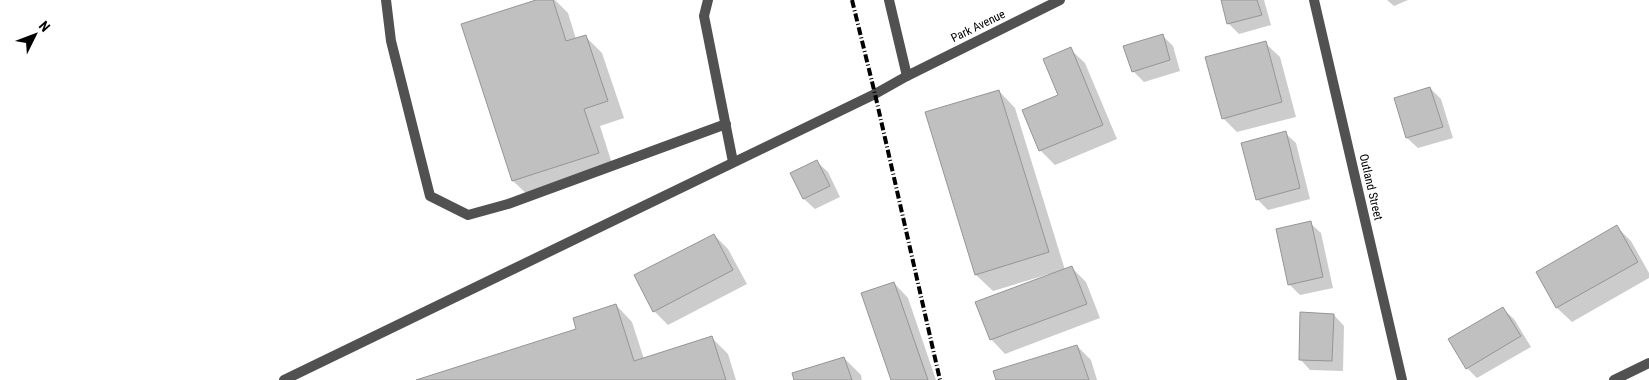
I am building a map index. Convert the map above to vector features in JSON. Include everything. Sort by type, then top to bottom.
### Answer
[{"type":"street","points":[[386,0],[391,41],[430,196],[468,215],[508,204],[726,124]]},
{"type":"street","points":[[708,0],[704,16],[733,162]]},
{"type":"street","points":[[888,0],[907,76]]},
{"type":"street","name":"Park Avenue","points":[[284,380],[875,94],[907,76],[1060,0]]},
{"type":"street","name":"Outland Street","points":[[1314,0],[1402,380]]},
{"type":"street","points":[[1614,380],[1649,363]]},
{"type":"building","points":[[536,0],[553,0],[566,41],[586,35],[608,101],[584,109],[599,153],[512,181],[461,24]]},
{"type":"building","points":[[1221,0],[1257,0],[1262,15],[1227,24]]},
{"type":"building","points":[[1163,34],[1170,60],[1132,72],[1123,46]]},
{"type":"building","points":[[1266,41],[1282,102],[1222,119],[1205,57]]},
{"type":"building","points":[[1071,47],[1103,125],[1039,151],[1022,110],[1058,95],[1043,59]]},
{"type":"building","points":[[1430,87],[1443,127],[1406,138],[1394,98]]},
{"type":"building","points":[[999,90],[1049,252],[975,275],[925,112]]},
{"type":"building","points":[[1286,131],[1300,188],[1256,200],[1241,143]]},
{"type":"building","points":[[817,160],[830,186],[803,199],[790,173]]},
{"type":"building","points":[[1311,221],[1323,277],[1288,285],[1276,229]]},
{"type":"building","points":[[1617,225],[1638,262],[1556,308],[1536,272]]},
{"type":"building","points":[[714,234],[733,270],[653,312],[634,275]]},
{"type":"building","points":[[1072,266],[1087,304],[990,340],[975,302]]},
{"type":"building","points":[[894,282],[928,380],[891,380],[861,293]]},
{"type":"building","points":[[616,304],[634,361],[712,336],[726,380],[416,380],[576,329],[573,318]]},
{"type":"building","points":[[1503,307],[1521,336],[1466,369],[1448,339]]},
{"type":"building","points":[[1300,312],[1334,314],[1332,361],[1299,360]]},
{"type":"building","points":[[1077,345],[1089,380],[996,380],[993,371]]},
{"type":"building","points":[[844,357],[852,380],[794,380],[792,373]]},
{"type":"railway","points":[[852,0],[940,380]]}]
